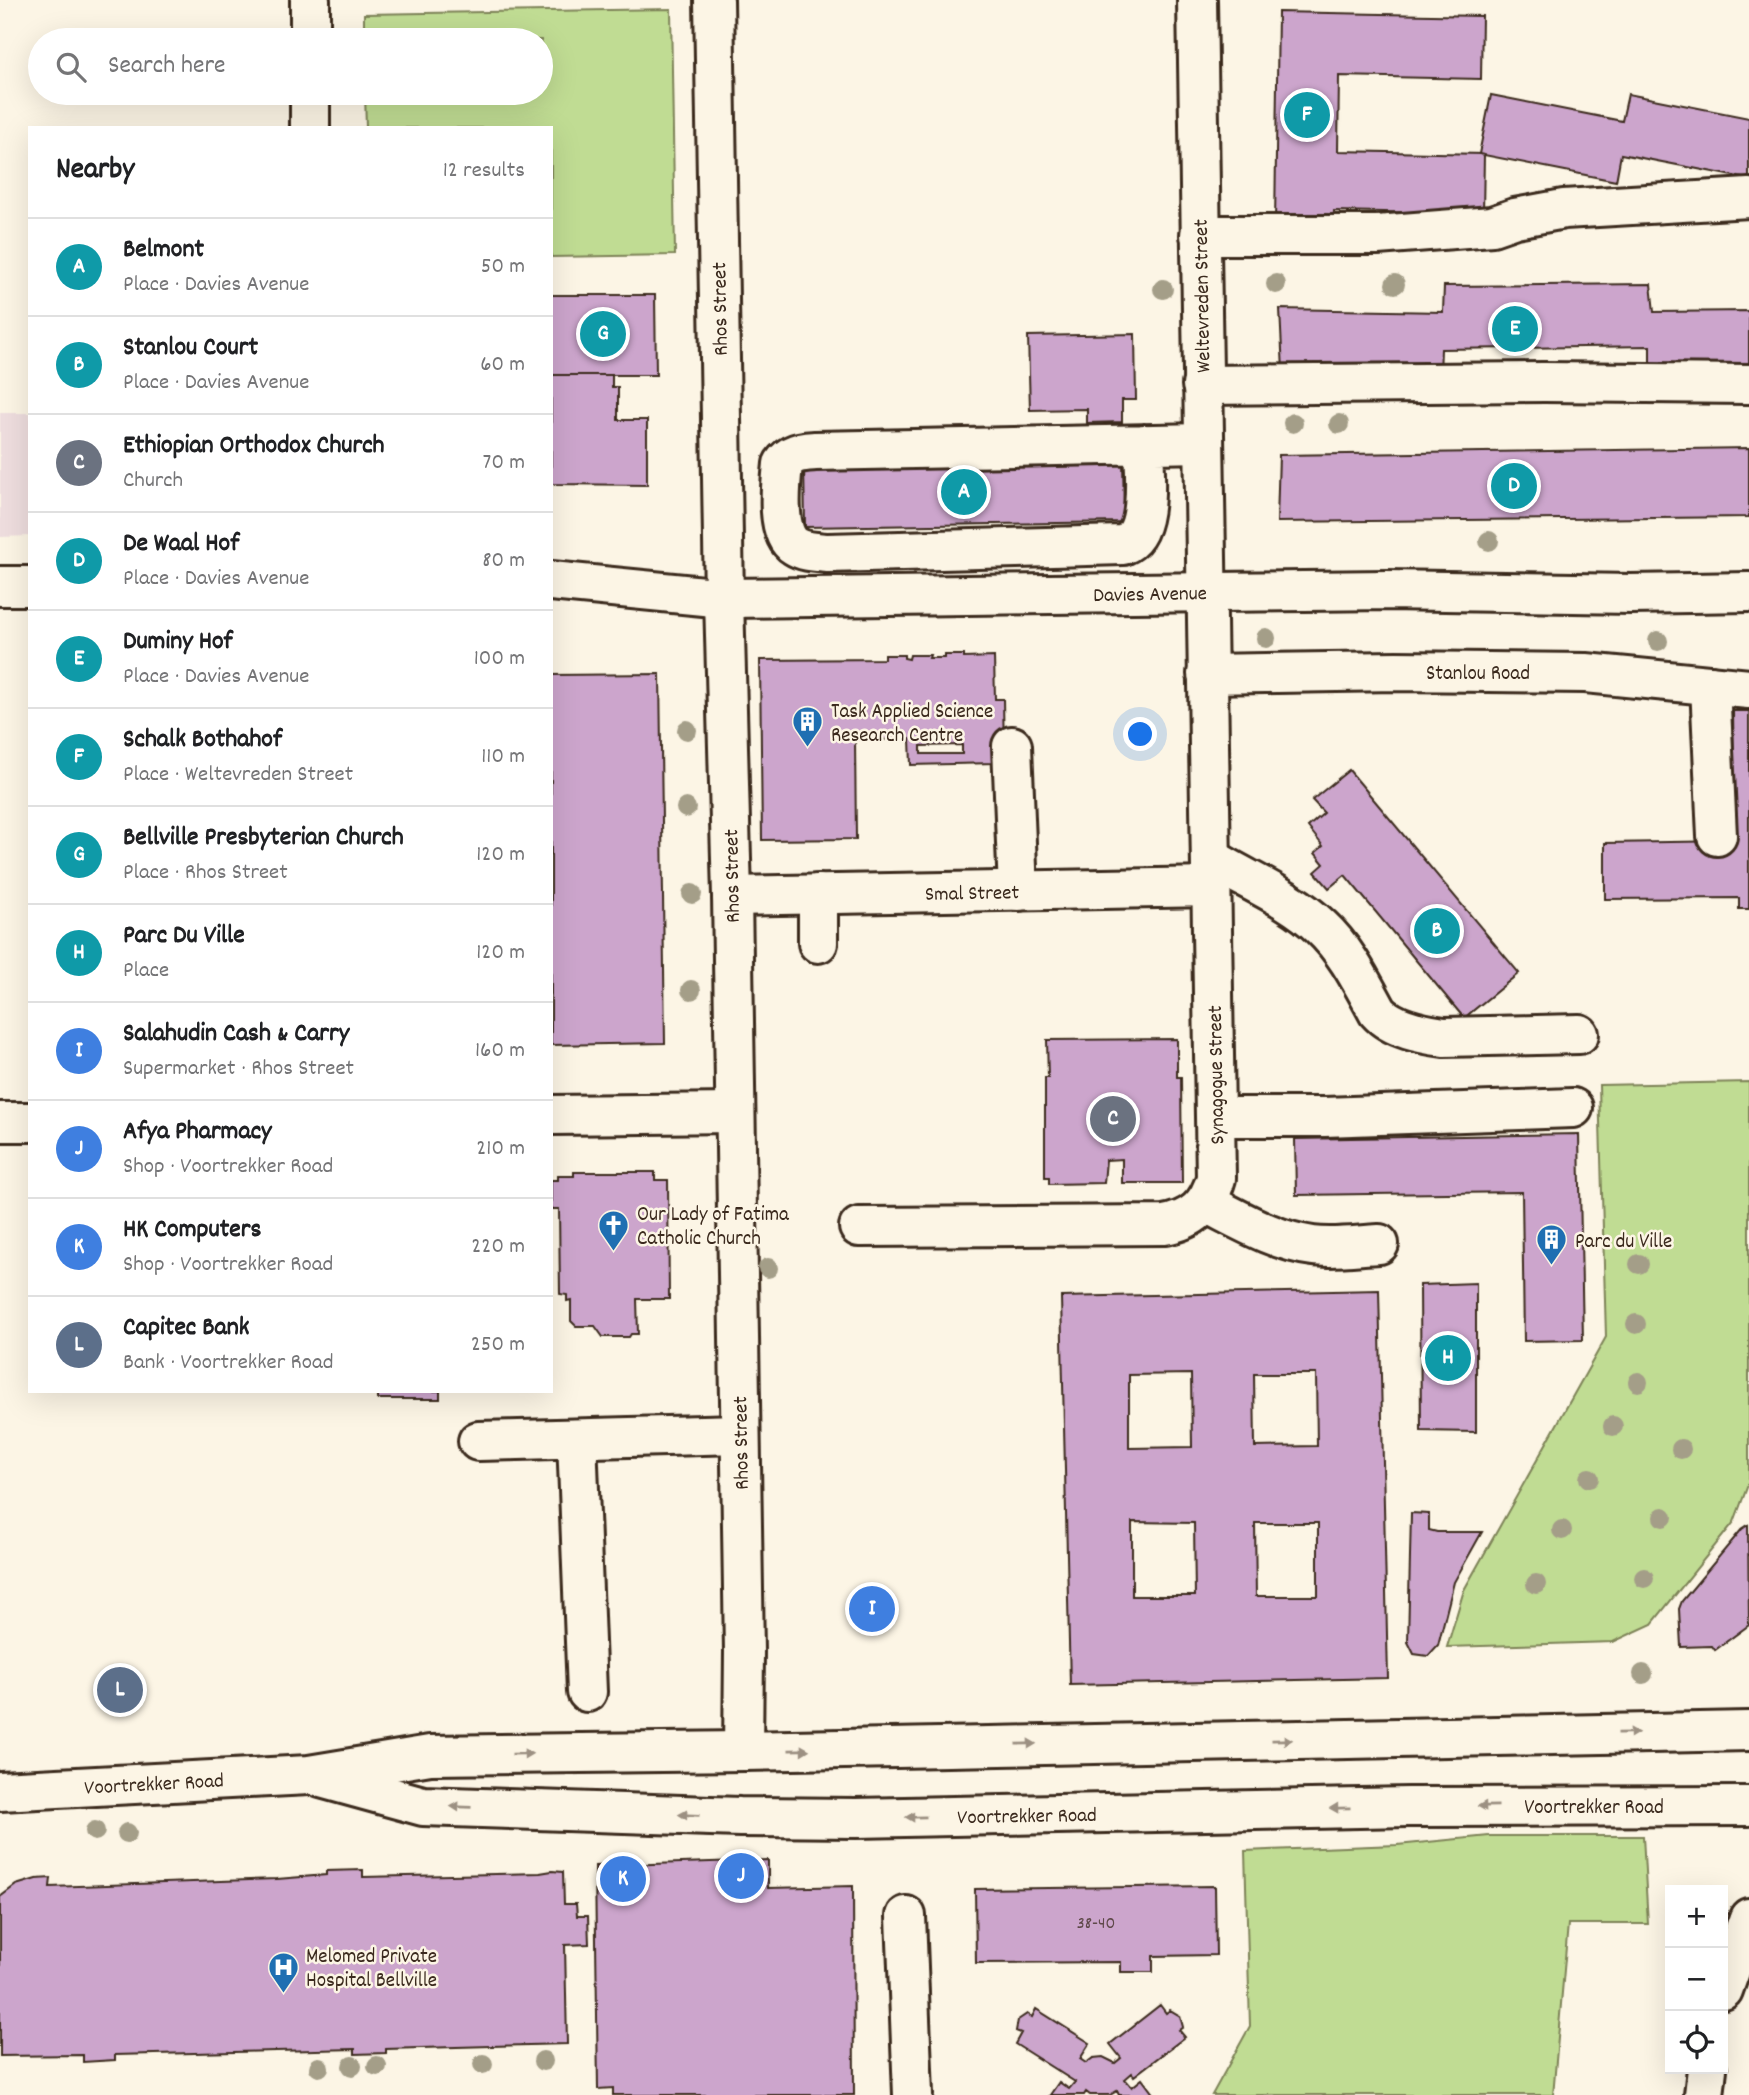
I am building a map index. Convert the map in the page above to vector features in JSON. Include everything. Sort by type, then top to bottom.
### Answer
[{"type":"street","points":[[310,0],[310,28]]},
{"type":"street","name":"Rhos Street","points":[[714,0],[732,896],[743,1751]]},
{"type":"street","name":"Weltevreden Street","points":[[1197,0],[1205,592]]},
{"type":"street","points":[[310,105],[310,126]]},
{"type":"street","points":[[1200,235],[1377,235],[1492,226],[1564,209],[1749,198]]},
{"type":"street","points":[[1202,385],[1544,382],[1749,384]]},
{"type":"street","points":[[1144,444],[1142,525],[1131,541],[1123,545],[828,553],[797,547],[787,539],[782,523],[783,464],[787,458],[799,452],[1144,444],[1203,443]]},
{"type":"street","name":"Davies Avenue","points":[[553,581],[724,598],[1387,590],[1631,594],[1749,592]]},
{"type":"street","points":[[0,586],[28,586]]},
{"type":"street","name":"Synagogue Street","points":[[1205,592],[1216,1118],[1216,1178],[1206,1203]]},
{"type":"street","name":"Stanlou Road","points":[[1207,674],[1517,671],[1623,676],[1749,688]]},
{"type":"street","points":[[1710,685],[1717,836]]},
{"type":"street","points":[[1012,746],[1018,891]]},
{"type":"street","points":[[1212,873],[1307,914],[1340,948],[1378,1012],[1385,1019],[1423,1034],[1444,1037],[1579,1034]]},
{"type":"street","name":"Smal Street","points":[[732,896],[818,894],[919,907],[1018,891],[1212,873]]},
{"type":"street","points":[[818,894],[818,943]]},
{"type":"street","points":[[1216,1118],[1573,1108]]},
{"type":"street","points":[[553,1115],[735,1113]]},
{"type":"street","points":[[0,1122],[28,1122]]},
{"type":"street","points":[[859,1227],[1164,1224],[1188,1219],[1206,1203],[1274,1237],[1290,1242],[1316,1247],[1379,1244]]},
{"type":"street","points":[[478,1441],[740,1434]]},
{"type":"street","points":[[577,1438],[587,1692]]},
{"type":"street","name":"Voortrekker Road","points":[[0,1791],[309,1775],[429,1755],[1749,1731]]},
{"type":"street","name":"Voortrekker Road","points":[[309,1775],[423,1806],[740,1817],[870,1818],[1581,1805],[1749,1806]]},
{"type":"street","points":[[906,1916],[912,2095]]},
{"type":"street","points":[[1728,1976],[1749,1919]]},
{"type":"street","points":[[1704,2095],[1706,2074]]},
{"type":"shaded area","points":[[0,413],[28,413],[28,536],[0,537]]},
{"type":"green space","points":[[671,9],[675,255],[553,257],[553,126],[366,126],[365,105],[553,105],[553,28],[364,28],[364,14]]},
{"type":"green space","points":[[1749,1082],[1749,1482],[1734,1522],[1652,1624],[1613,1642],[1447,1647],[1464,1590],[1606,1337],[1599,1085]]},
{"type":"green space","points":[[1489,1836],[1643,1836],[1648,1924],[1568,1924],[1553,2095],[1212,2095],[1250,2026],[1245,1851],[1397,1845]]},
{"type":"building","points":[[1278,12],[1482,16],[1481,79],[1339,76],[1338,151],[1484,154],[1483,214],[1334,211],[1333,224],[1275,224]]},
{"type":"building","points":[[1628,94],[1749,118],[1749,179],[1621,154],[1616,181],[1479,154],[1491,95],[1622,121]]},
{"type":"building","points":[[1651,284],[1654,312],[1749,311],[1749,374],[1650,374],[1650,346],[1441,349],[1440,374],[1283,371],[1280,309],[1443,312],[1444,286]]},
{"type":"building","points":[[553,295],[655,295],[656,375],[553,375]]},
{"type":"building","points":[[1135,334],[1136,400],[1122,400],[1122,422],[1087,423],[1087,409],[1030,410],[1028,336]]},
{"type":"building","points":[[553,375],[612,375],[612,387],[618,387],[618,420],[647,420],[647,485],[553,484]]},
{"type":"building","points":[[1749,448],[1749,517],[1277,522],[1279,455]]},
{"type":"building","points":[[1123,457],[1124,522],[805,527],[804,463]]},
{"type":"building","name":"Task Applied Science Research Centre","points":[[884,655],[904,655],[904,658],[909,659],[910,655],[930,655],[929,658],[944,658],[944,655],[964,655],[964,658],[994,657],[995,699],[1003,699],[1004,753],[995,763],[911,765],[910,739],[855,740],[856,839],[762,840],[760,660],[884,659]],"holes":[[[962,745],[962,754],[921,754],[921,746]]]},
{"type":"building","points":[[660,674],[665,1043],[553,1045],[553,675]]},
{"type":"building","points":[[1733,711],[1749,711],[1749,909],[1739,909],[1739,898],[1605,899],[1605,843],[1735,841]]},
{"type":"building","points":[[1349,770],[1519,973],[1464,1018],[1345,875],[1329,888],[1315,872],[1324,864],[1315,853],[1323,846],[1308,827],[1324,813],[1312,800]]},
{"type":"building","points":[[1177,1039],[1177,1077],[1181,1077],[1182,1183],[1122,1183],[1122,1159],[1106,1160],[1104,1183],[1049,1184],[1049,1177],[1045,1177],[1047,1040]]},
{"type":"building","name":"Parc du Ville","points":[[1579,1134],[1583,1340],[1524,1341],[1522,1192],[1296,1195],[1295,1139]]},
{"type":"building","name":"Our Lady of Fatima Catholic Church","points":[[574,1172],[655,1172],[655,1180],[668,1180],[669,1299],[637,1299],[638,1334],[631,1334],[629,1337],[603,1337],[595,1326],[576,1326],[571,1321],[571,1300],[567,1301],[567,1295],[560,1294],[559,1209],[553,1209],[553,1180],[558,1180],[558,1176],[574,1176]]},
{"type":"building","points":[[1476,1283],[1476,1432],[1421,1431],[1420,1285]]},
{"type":"building","points":[[1379,1290],[1388,1678],[1070,1685],[1061,1297]],"holes":[[[1191,1374],[1192,1447],[1129,1448],[1129,1375]],[[1254,1374],[1316,1374],[1317,1446],[1255,1447]],[[1132,1522],[1194,1523],[1195,1596],[1132,1596]],[[1255,1523],[1318,1523],[1318,1596],[1256,1596]]]},
{"type":"building","points":[[378,1393],[440,1393],[440,1399],[378,1399]]},
{"type":"building","points":[[1411,1513],[1429,1514],[1429,1530],[1482,1532],[1454,1582],[1438,1645],[1428,1656],[1414,1654],[1408,1642]]},
{"type":"building","points":[[1748,1525],[1749,1625],[1715,1650],[1712,1646],[1681,1647],[1679,1609],[1682,1601]]},
{"type":"building","points":[[768,1860],[768,1888],[853,1886],[854,2095],[613,2095],[613,2088],[598,2089],[595,1866]]},
{"type":"building","name":"Melomed Private Hospital Bellville","points":[[363,1870],[363,1877],[563,1872],[564,1904],[576,1904],[577,1916],[588,1916],[589,1944],[565,1945],[567,2044],[386,2049],[386,2053],[355,2054],[355,2049],[115,2055],[115,2060],[83,2062],[83,2055],[0,2056],[0,1897],[16,1885],[51,1878],[50,1887],[277,1879],[326,1875],[326,1871]]},
{"type":"building","points":[[1215,1886],[1216,1955],[1153,1956],[1153,1972],[1121,1972],[1121,1962],[976,1963],[975,1889]]},
{"type":"building","points":[[1160,2005],[1166,2013],[1170,2010],[1180,2016],[1183,2027],[1179,2030],[1185,2037],[1134,2076],[1132,2073],[1125,2079],[1132,2087],[1142,2079],[1154,2095],[1119,2095],[1117,2091],[1110,2095],[1090,2095],[1086,2092],[1084,2095],[1050,2095],[1059,2082],[1069,2089],[1075,2082],[1015,2044],[1021,2033],[1016,2031],[1018,2020],[1027,2014],[1032,2017],[1036,2009],[1090,2043],[1080,2059],[1086,2063],[1093,2058],[1103,2057],[1115,2063],[1121,2058],[1110,2044]]},
{"type":"place","name":"Schalk Bothahof","points":[[1307,115]]},
{"type":"place","name":"Duminy Hof","points":[[1515,329]]},
{"type":"place","name":"Bellville Presbyterian Church","points":[[603,334]]},
{"type":"place","name":"De Waal Hof","points":[[1514,486]]},
{"type":"place","name":"Belmont","points":[[964,492]]},
{"type":"place","name":"Task Applied Science Research Centre","points":[[808,749]]},
{"type":"place","name":"Stanlou Court","points":[[1437,931]]},
{"type":"place","name":"Ethiopian Orthodox Church","points":[[1113,1119]]},
{"type":"place","name":"Our Lady of Fatima Catholic Church","points":[[614,1252]]},
{"type":"place","name":"Parc du Ville","points":[[1552,1267]]},
{"type":"place","name":"Parc Du Ville","points":[[1448,1358]]},
{"type":"place","name":"Salahudin Cash & Carry","points":[[872,1609]]},
{"type":"place","name":"Capitec Bank","points":[[120,1690]]},
{"type":"place","name":"Afya Pharmacy","points":[[741,1876]]},
{"type":"place","name":"HK Computers","points":[[623,1879]]},
{"type":"place","name":"Melomed Private Hospital Bellville","points":[[283,1994]]}]
